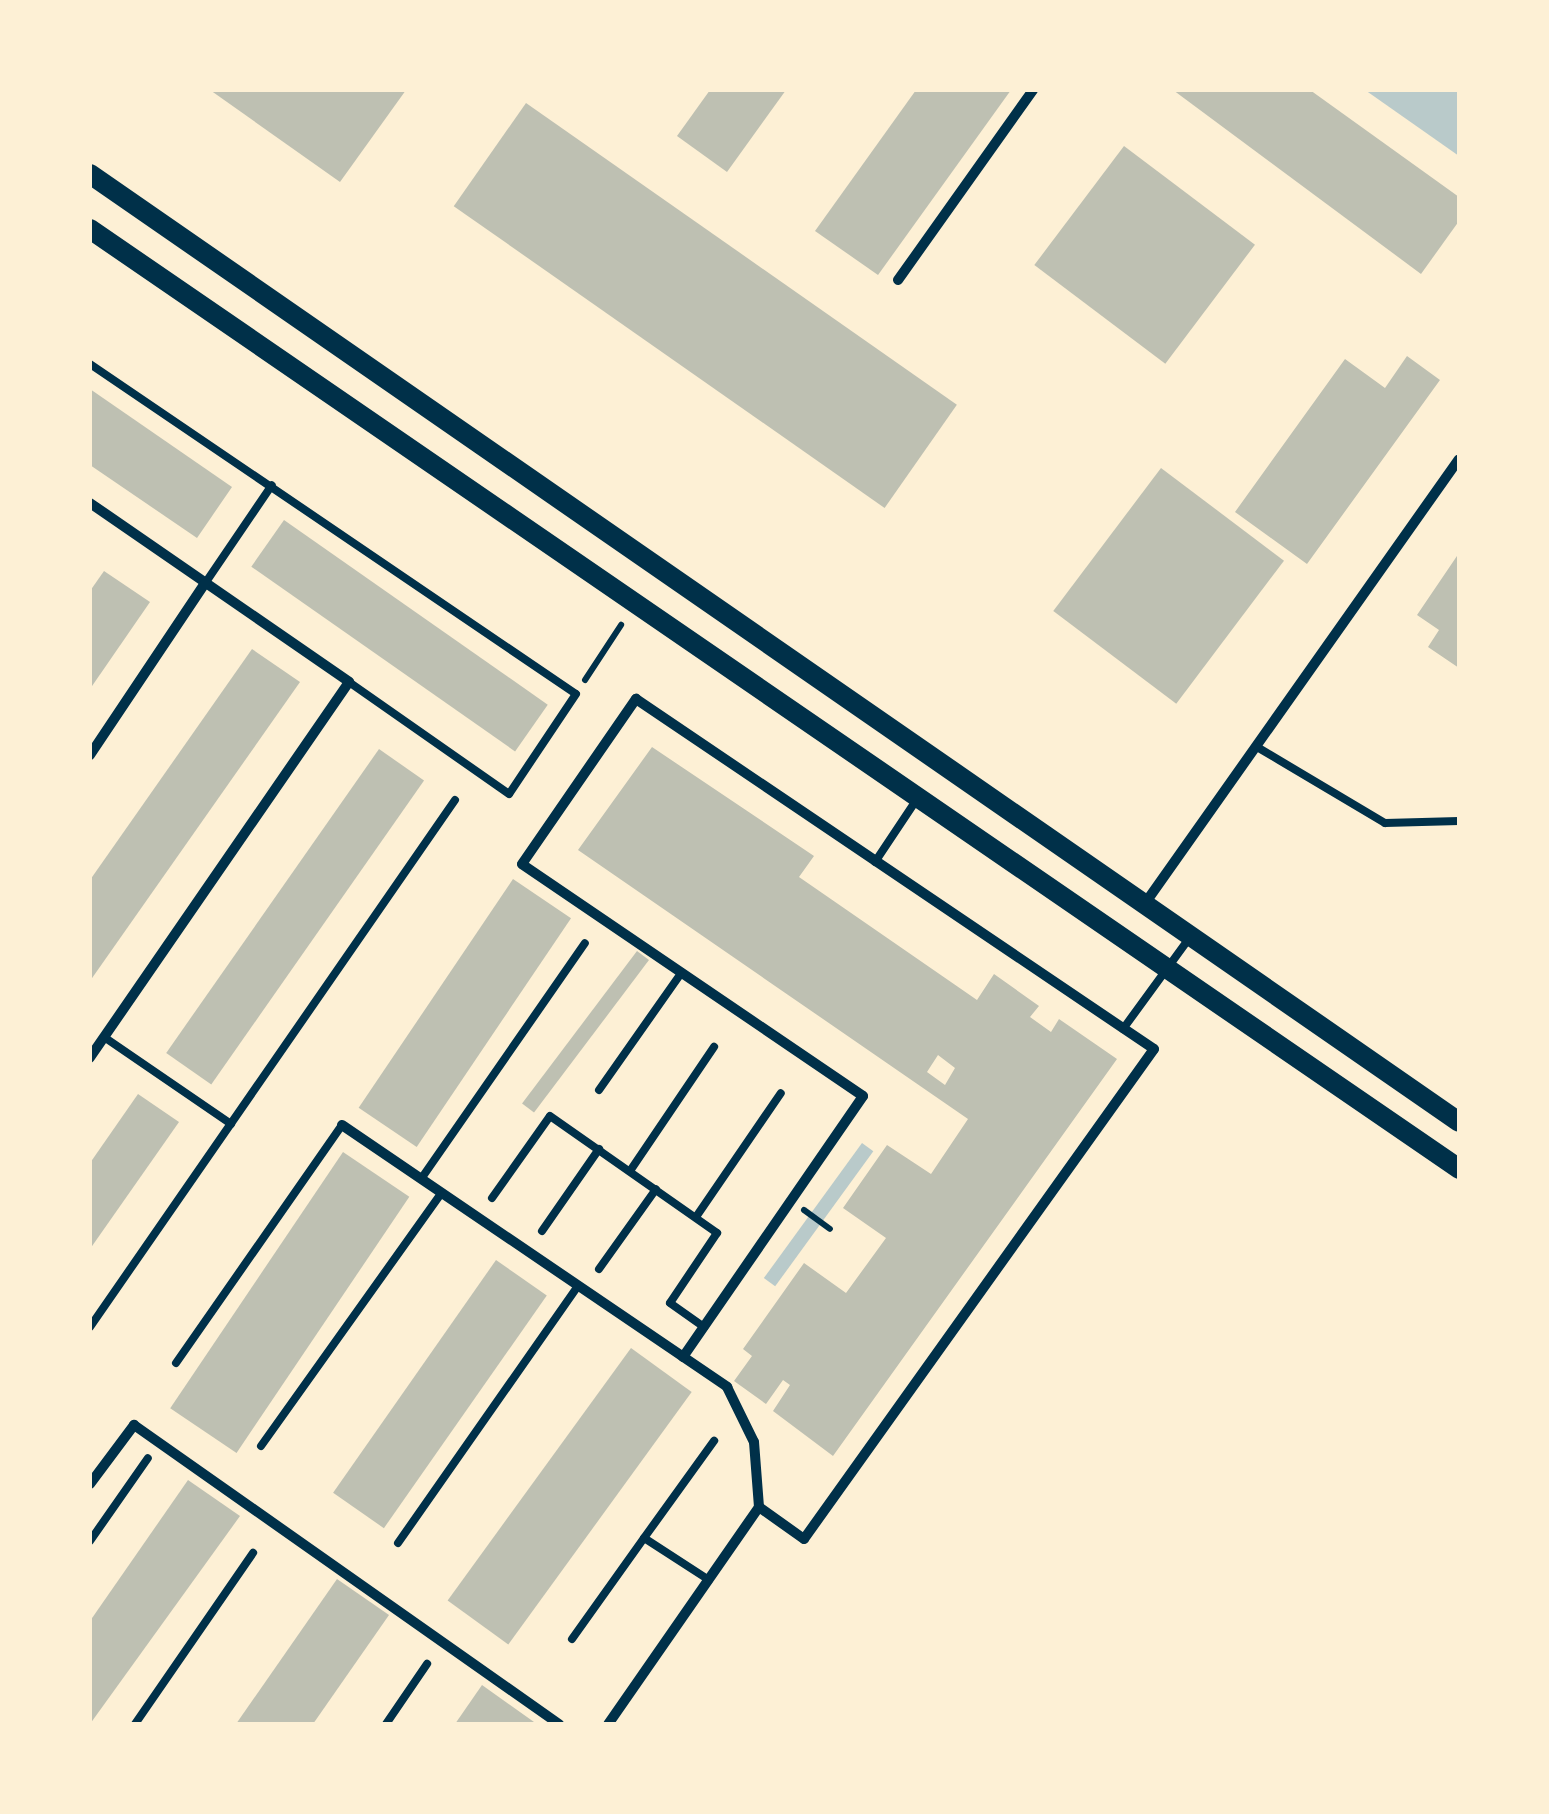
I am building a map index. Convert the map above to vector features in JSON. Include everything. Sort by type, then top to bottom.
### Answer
[{"type":"main road","points":[[90,174],[1459,1122]]},
{"type":"main road","points":[[90,228],[1459,1168]]},
{"type":"street","points":[[898,280],[1033,90]]},
{"type":"street","points":[[1146,902],[1459,459]]},
{"type":"street","points":[[90,504],[349,682],[90,1058]]},
{"type":"street","points":[[90,754],[206,582]]},
{"type":"street","points":[[682,1357],[863,1096],[522,864],[636,700],[1154,1049],[804,1540],[760,1507]]},
{"type":"street","points":[[342,1125],[727,1387],[754,1442],[760,1507],[608,1724]]},
{"type":"street","points":[[90,1484],[134,1425],[558,1724]]},
{"type":"lane","points":[[90,364],[576,694],[509,794],[349,682]]},
{"type":"lane","points":[[206,582],[272,485]]},
{"type":"lane","points":[[1257,747],[1386,822],[1459,821]]},
{"type":"lane","points":[[875,862],[919,795]]},
{"type":"lane","points":[[90,1328],[455,800]]},
{"type":"lane","points":[[1122,1028],[1192,935]]},
{"type":"lane","points":[[421,1179],[584,943]]},
{"type":"lane","points":[[599,1090],[682,972]]},
{"type":"lane","points":[[104,1037],[231,1124]]},
{"type":"lane","points":[[630,1171],[714,1047]]},
{"type":"lane","points":[[696,1218],[782,1093]]},
{"type":"lane","points":[[492,1198],[550,1116],[717,1232],[670,1303],[704,1327]]},
{"type":"lane","points":[[176,1363],[342,1125]]},
{"type":"lane","points":[[542,1231],[600,1149]]},
{"type":"lane","points":[[598,1269],[656,1189]]},
{"type":"lane","points":[[261,1446],[442,1194]]},
{"type":"lane","points":[[398,1542],[578,1286]]},
{"type":"lane","points":[[572,1640],[714,1442]]},
{"type":"lane","points":[[90,1541],[148,1458]]},
{"type":"lane","points":[[644,1538],[709,1580]]},
{"type":"lane","points":[[134,1724],[253,1552]]},
{"type":"lane","points":[[386,1724],[427,1664]]},
{"type":"path","points":[[576,694],[621,626]]},
{"type":"path","points":[[791,1201],[830,1228]]},
{"type":"shaded area","points":[[1365,90],[1459,90],[1459,156]]},
{"type":"shaded area","points":[[862,1143],[873,1151],[775,1286],[764,1278]]},
{"type":"building","points":[[210,90],[406,90],[340,182]]},
{"type":"building","points":[[710,90],[786,90],[727,172],[677,136]]},
{"type":"building","points":[[916,90],[1011,90],[878,275],[815,231]]},
{"type":"building","points":[[1173,90],[1310,90],[1459,197],[1459,221],[1421,274]]},
{"type":"building","points":[[526,103],[957,405],[885,508],[454,206]]},
{"type":"building","points":[[1124,146],[1255,245],[1165,364],[1034,265]]},
{"type":"building","points":[[1407,356],[1440,380],[1307,564],[1235,512],[1345,359],[1385,388]]},
{"type":"building","points":[[90,389],[232,487],[197,538],[90,465]]},
{"type":"building","points":[[1161,468],[1284,561],[1176,704],[1053,611]]},
{"type":"building","points":[[284,520],[548,705],[515,751],[251,567]]},
{"type":"building","points":[[1459,553],[1459,668],[1428,647],[1439,630],[1417,615]]},
{"type":"building","points":[[104,571],[150,602],[90,689],[90,591]]},
{"type":"building","points":[[252,649],[300,682],[90,981],[90,880]]},
{"type":"building","points":[[652,747],[814,856],[799,877],[977,1000],[994,974],[1039,1006],[1030,1017],[1051,1032],[1059,1019],[1117,1059],[833,1456],[773,1411],[790,1385],[783,1380],[766,1404],[734,1381],[752,1356],[743,1349],[804,1263],[846,1293],[886,1238],[843,1208],[887,1145],[931,1174],[968,1119],[578,850]],"holes":[[[938,1055],[955,1068],[945,1085],[927,1072]]]},
{"type":"building","points":[[379,749],[424,781],[211,1084],[166,1053]]},
{"type":"building","points":[[513,879],[571,918],[417,1147],[359,1108]]},
{"type":"building","points":[[637,951],[649,960],[534,1113],[522,1104]]},
{"type":"building","points":[[138,1094],[179,1122],[90,1249],[90,1163]]},
{"type":"building","points":[[343,1152],[409,1197],[237,1453],[170,1408]]},
{"type":"building","points":[[496,1260],[547,1296],[384,1528],[333,1493]]},
{"type":"building","points":[[631,1348],[692,1392],[508,1644],[448,1600]]},
{"type":"building","points":[[188,1480],[240,1516],[90,1724],[90,1621]]},
{"type":"building","points":[[337,1579],[389,1615],[313,1724],[236,1724]]},
{"type":"building","points":[[482,1685],[534,1722],[455,1724]]}]
